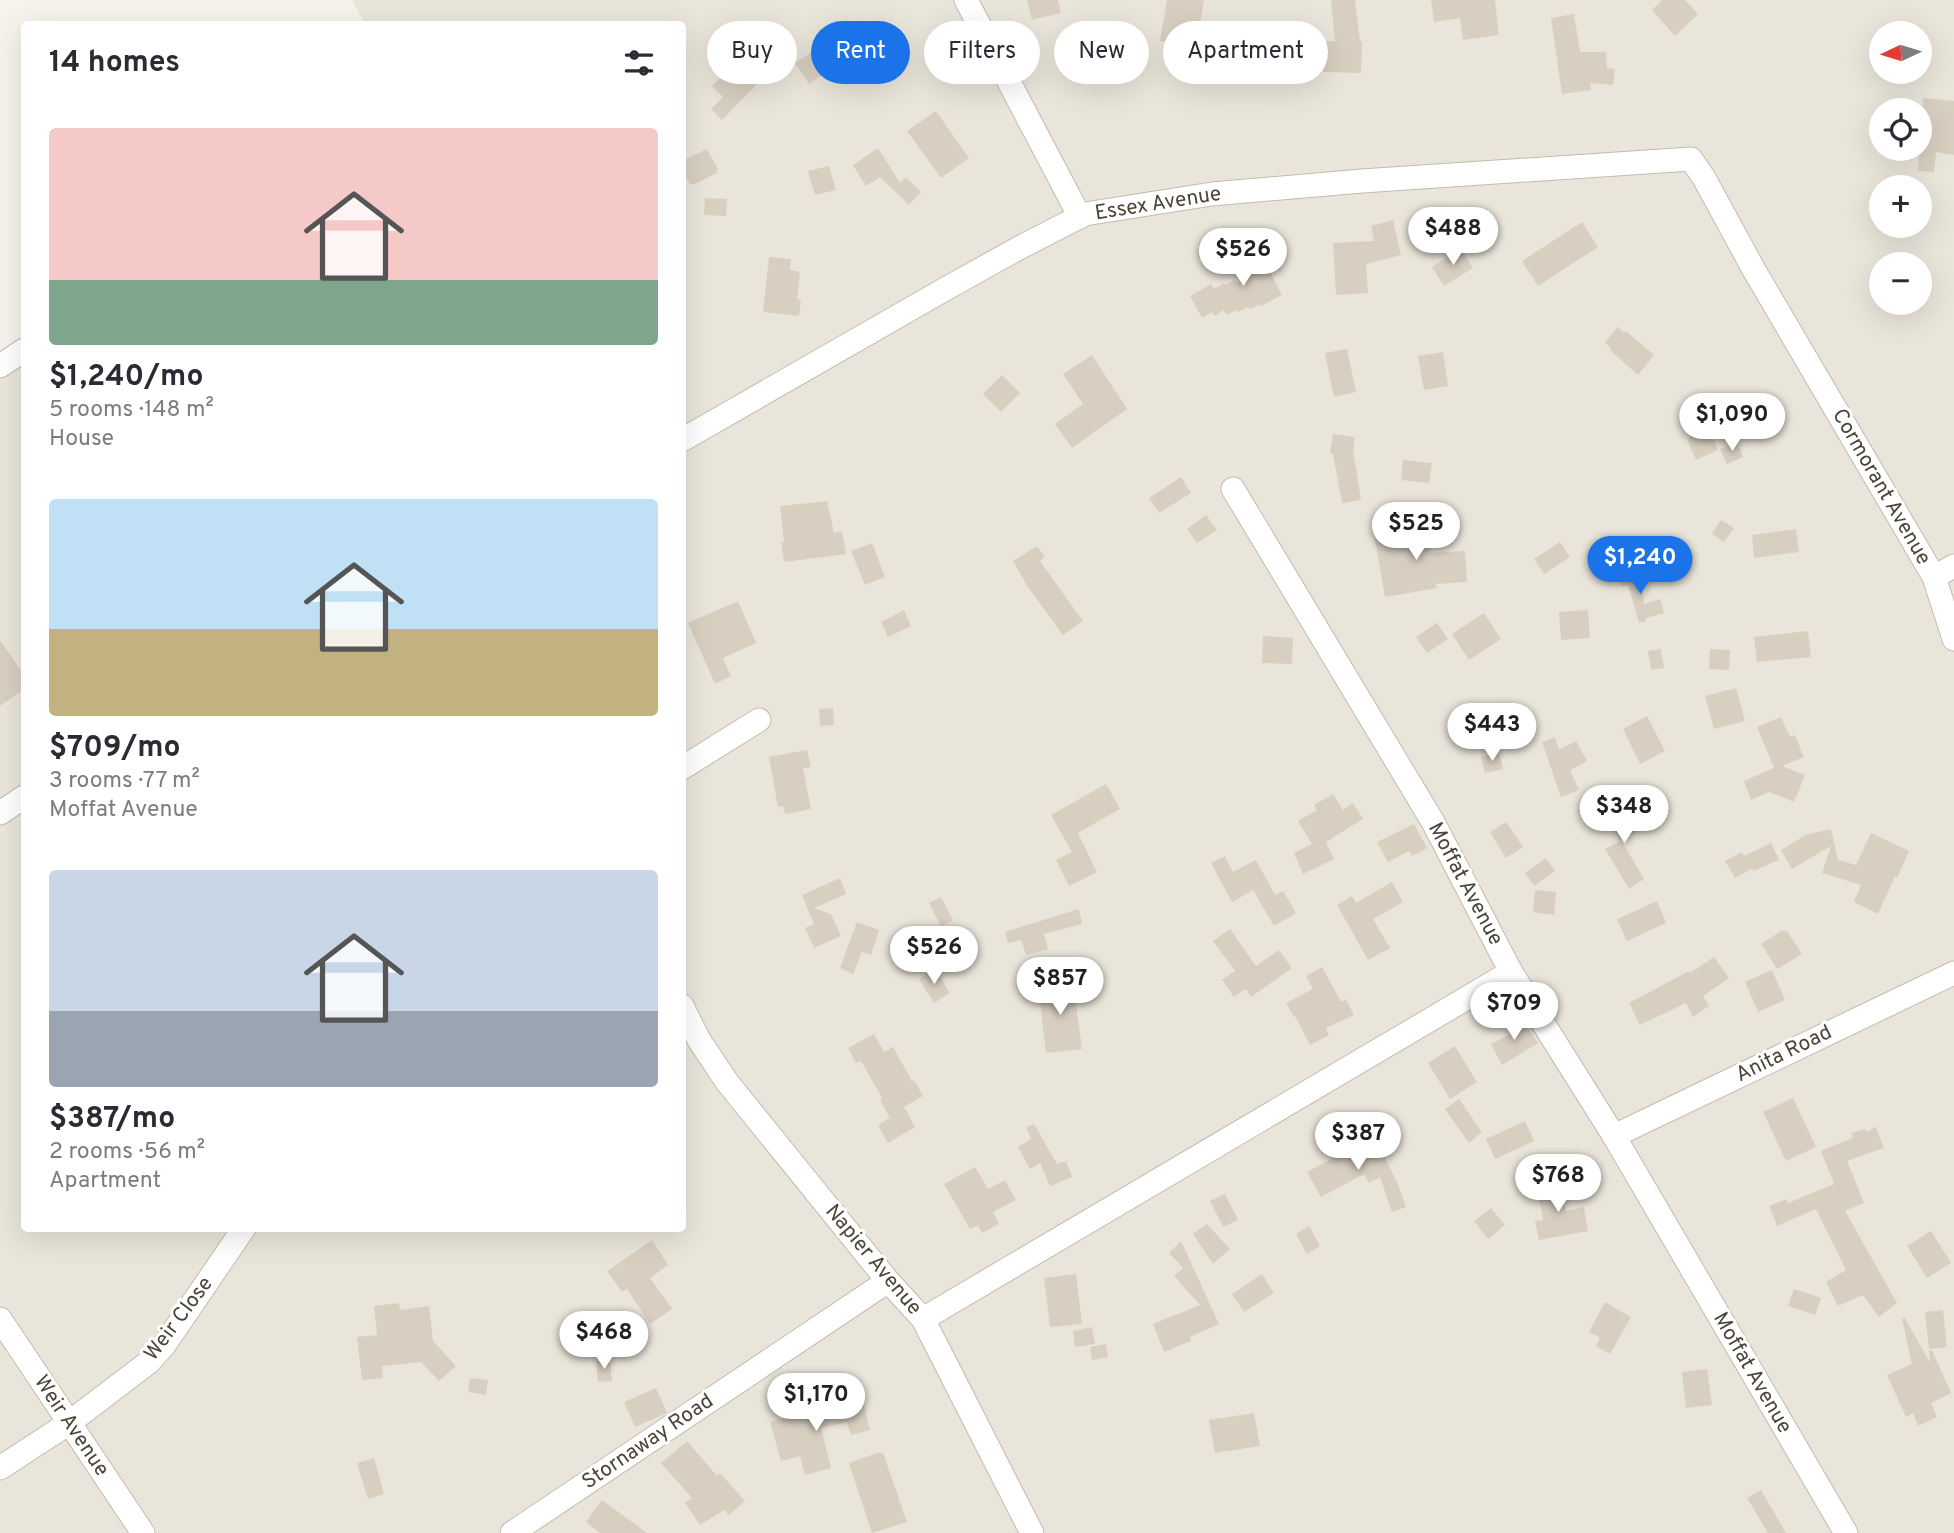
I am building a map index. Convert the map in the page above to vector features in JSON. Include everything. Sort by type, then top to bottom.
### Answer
[{"type":"street","points":[[967,0],[1080,217]]},
{"type":"street","name":"Essex Avenue","points":[[686,438],[947,288],[1085,214],[1212,194],[1691,159]]},
{"type":"street","name":"Cormorant Avenue","points":[[1691,159],[1934,577],[1954,639]]},
{"type":"street","points":[[0,366],[21,352]]},
{"type":"street","name":"Moffat Avenue","points":[[1233,489],[1433,822],[1511,972],[1614,1136],[1846,1533]]},
{"type":"street","points":[[1934,577],[1954,566]]},
{"type":"street","points":[[686,766],[759,720]]},
{"type":"street","points":[[0,813],[21,799]]},
{"type":"street","points":[[923,1319],[1511,972]]},
{"type":"street","name":"Anita Road","points":[[1614,1136],[1954,973]]},
{"type":"street","name":"Napier Avenue","points":[[686,1014],[699,1040],[727,1082],[888,1281],[923,1319],[1032,1533]]},
{"type":"street","name":"Weir Close","points":[[0,1468],[69,1423],[149,1362],[165,1344],[241,1232]]},
{"type":"street","name":"Stornaway Road","points":[[512,1533],[888,1281]]},
{"type":"street","name":"Weir Avenue","points":[[0,1319],[143,1533]]},
{"type":"shaded area","points":[[352,0],[1954,0],[1954,1533],[0,1533],[0,377],[21,363],[21,1232],[686,1232],[686,21],[363,21]]},
{"type":"building","points":[[1027,0],[1058,0],[1061,13],[1032,20]]},
{"type":"building","points":[[1167,0],[1204,0],[1200,21],[1163,21]]},
{"type":"building","points":[[1331,0],[1355,0],[1362,41],[1361,73],[1328,72],[1328,41],[1335,41]]},
{"type":"building","points":[[1431,0],[1495,0],[1499,35],[1463,40],[1460,18],[1434,22]]},
{"type":"building","points":[[1662,0],[1685,0],[1698,14],[1675,36],[1652,10]]},
{"type":"building","points":[[1574,14],[1580,52],[1606,52],[1607,68],[1615,69],[1613,85],[1590,83],[1591,90],[1562,94],[1551,18]]},
{"type":"building","points":[[811,53],[809,84],[797,66],[797,62]]},
{"type":"building","points":[[757,84],[722,120],[711,109],[723,97],[712,86]]},
{"type":"building","points":[[1932,99],[1954,101],[1954,155],[1936,152],[1934,172],[1918,171],[1919,161],[1932,161]]},
{"type":"building","points":[[936,111],[969,158],[941,178],[907,131]]},
{"type":"building","points":[[878,148],[900,183],[906,177],[921,192],[909,205],[880,177],[866,186],[853,165]]},
{"type":"building","points":[[707,149],[717,167],[717,173],[690,184],[686,177],[686,159]]},
{"type":"building","points":[[829,166],[836,190],[815,195],[808,171]]},
{"type":"building","points":[[705,198],[727,199],[726,216],[704,215]]},
{"type":"building","points":[[1393,220],[1401,255],[1366,264],[1368,293],[1336,295],[1333,243],[1374,241],[1371,226]]},
{"type":"building","points":[[1582,222],[1598,247],[1538,286],[1522,261]]},
{"type":"building","points":[[1278,240],[1281,269],[1269,270],[1282,295],[1261,306],[1260,304],[1250,309],[1248,307],[1227,315],[1224,310],[1214,316],[1212,312],[1202,318],[1190,296],[1211,284],[1214,289],[1235,280],[1237,283],[1264,269],[1261,241]]},
{"type":"building","points":[[1461,248],[1473,268],[1444,286],[1432,267]]},
{"type":"building","points":[[769,257],[791,259],[790,270],[800,272],[797,299],[801,300],[799,316],[763,312]]},
{"type":"building","points":[[1618,327],[1654,355],[1638,375],[1610,350],[1605,342]]},
{"type":"building","points":[[1347,349],[1356,392],[1334,397],[1325,353]]},
{"type":"building","points":[[1443,352],[1448,386],[1424,390],[1418,356]]},
{"type":"building","points":[[1092,355],[1127,409],[1072,448],[1055,424],[1083,404],[1063,374]]},
{"type":"building","points":[[1002,375],[1020,393],[1001,412],[983,394]]},
{"type":"building","points":[[1703,406],[1718,450],[1696,460],[1687,439],[1690,438],[1681,413]]},
{"type":"building","points":[[1333,434],[1355,437],[1353,451],[1361,500],[1342,503],[1333,454],[1330,453]]},
{"type":"building","points":[[1737,442],[1743,457],[1727,464],[1720,449]]},
{"type":"building","points":[[1403,460],[1432,463],[1429,483],[1401,480]]},
{"type":"building","points":[[1181,477],[1191,493],[1159,513],[1149,498]]},
{"type":"building","points":[[827,501],[834,533],[842,531],[846,554],[784,562],[780,506]]},
{"type":"building","points":[[1206,515],[1217,530],[1197,543],[1187,529]]},
{"type":"building","points":[[1721,520],[1734,528],[1724,542],[1712,534]]},
{"type":"building","points":[[1426,524],[1431,553],[1465,551],[1467,582],[1436,584],[1437,588],[1385,597],[1374,534]]},
{"type":"building","points":[[1796,529],[1799,552],[1754,558],[1752,535]]},
{"type":"building","points":[[1560,542],[1570,557],[1544,574],[1534,559]]},
{"type":"building","points":[[872,543],[885,577],[865,585],[851,551]]},
{"type":"building","points":[[1037,546],[1045,557],[1040,561],[1083,621],[1063,635],[1028,587],[1013,561]]},
{"type":"building","points":[[1641,569],[1644,604],[1660,599],[1664,613],[1639,623],[1628,585],[1622,586],[1620,571]]},
{"type":"building","points":[[738,601],[756,643],[723,658],[731,676],[715,684],[688,623]]},
{"type":"building","points":[[904,610],[911,626],[888,637],[881,622]]},
{"type":"building","points":[[1588,610],[1590,638],[1561,640],[1559,612]]},
{"type":"building","points":[[1484,613],[1501,639],[1469,660],[1452,634]]},
{"type":"building","points":[[1437,623],[1448,639],[1427,653],[1416,637]]},
{"type":"building","points":[[1808,631],[1811,657],[1757,662],[1754,637]]},
{"type":"building","points":[[1263,636],[1293,638],[1292,664],[1262,663]]},
{"type":"building","points":[[0,640],[21,671],[21,691],[0,706]]},
{"type":"building","points":[[1661,649],[1664,668],[1651,670],[1648,651]]},
{"type":"building","points":[[1710,649],[1730,650],[1729,670],[1709,669]]},
{"type":"building","points":[[1736,688],[1745,721],[1714,729],[1705,696]]},
{"type":"building","points":[[833,708],[834,725],[820,726],[819,709]]},
{"type":"building","points":[[1647,716],[1665,751],[1640,764],[1623,729]]},
{"type":"building","points":[[1781,717],[1790,737],[1795,735],[1804,757],[1782,766],[1805,775],[1794,802],[1769,792],[1751,800],[1744,781],[1774,768],[1757,727]]},
{"type":"building","points":[[1555,737],[1559,750],[1576,741],[1587,761],[1570,770],[1579,790],[1561,797],[1542,742]]},
{"type":"building","points":[[807,750],[811,767],[803,768],[811,809],[785,814],[783,806],[778,807],[769,757]]},
{"type":"building","points":[[1499,753],[1503,769],[1485,773],[1481,757]]},
{"type":"building","points":[[1106,784],[1120,809],[1078,833],[1097,872],[1069,886],[1056,860],[1072,852],[1051,815]]},
{"type":"building","points":[[1333,794],[1343,810],[1353,803],[1363,819],[1326,842],[1334,859],[1303,874],[1294,853],[1312,844],[1298,821],[1317,810],[1314,805]]},
{"type":"building","points":[[1617,803],[1624,816],[1633,811],[1642,829],[1621,840],[1644,879],[1629,889],[1605,849],[1620,841],[1604,810]]},
{"type":"building","points":[[1506,822],[1523,847],[1506,858],[1490,832]]},
{"type":"building","points":[[1414,824],[1427,848],[1412,856],[1409,851],[1388,862],[1377,842]]},
{"type":"building","points":[[1831,829],[1838,860],[1856,865],[1871,833],[1909,851],[1878,914],[1854,902],[1861,885],[1822,873],[1831,846],[1792,869],[1781,850],[1806,835]]},
{"type":"building","points":[[1771,843],[1779,860],[1753,871],[1753,868],[1735,878],[1725,861],[1742,852],[1744,856]]},
{"type":"building","points":[[1225,856],[1233,872],[1256,860],[1275,895],[1283,891],[1296,913],[1274,926],[1253,890],[1232,902],[1211,863]]},
{"type":"building","points":[[1546,858],[1555,871],[1534,886],[1525,873]]},
{"type":"building","points":[[840,878],[846,894],[814,908],[831,914],[841,936],[814,948],[805,928],[814,924],[802,895]]},
{"type":"building","points":[[1392,882],[1403,902],[1373,919],[1390,948],[1368,960],[1337,905],[1352,896],[1356,903]]},
{"type":"building","points":[[1535,890],[1556,892],[1554,915],[1533,912]]},
{"type":"building","points":[[941,897],[953,920],[941,926],[929,903]]},
{"type":"building","points":[[1657,901],[1666,923],[1627,941],[1617,919]]},
{"type":"building","points":[[1079,909],[1082,924],[1044,934],[1048,949],[1026,955],[1021,940],[1008,943],[1005,932]]},
{"type":"building","points":[[857,922],[879,930],[871,955],[862,952],[853,974],[840,968]]},
{"type":"building","points":[[1230,929],[1256,966],[1279,950],[1292,968],[1251,997],[1246,989],[1234,997],[1222,980],[1235,971],[1213,941]]},
{"type":"building","points":[[1781,931],[1787,931],[1802,954],[1777,969],[1761,944]]},
{"type":"building","points":[[1714,957],[1729,978],[1703,996],[1709,1006],[1693,1017],[1686,1003],[1640,1025],[1629,1003],[1689,971],[1690,973]]},
{"type":"building","points":[[1322,967],[1341,1002],[1346,999],[1354,1015],[1326,1028],[1329,1035],[1310,1045],[1286,1003],[1313,989],[1306,976]]},
{"type":"building","points":[[935,969],[950,993],[934,1003],[919,979]]},
{"type":"building","points":[[1772,970],[1785,1000],[1758,1012],[1745,982]]},
{"type":"building","points":[[1073,981],[1082,1049],[1046,1053],[1038,985]]},
{"type":"building","points":[[1520,1017],[1538,1043],[1502,1065],[1491,1044],[1510,1034],[1506,1027]]},
{"type":"building","points":[[874,1034],[884,1052],[893,1047],[923,1096],[904,1107],[915,1127],[888,1143],[878,1125],[890,1118],[880,1100],[882,1098],[861,1061],[856,1063],[848,1048]]},
{"type":"building","points":[[1455,1046],[1477,1082],[1450,1099],[1428,1063]]},
{"type":"building","points":[[1793,1098],[1816,1147],[1786,1161],[1763,1112]]},
{"type":"building","points":[[1459,1099],[1482,1132],[1469,1143],[1445,1109]]},
{"type":"building","points":[[1525,1121],[1534,1141],[1495,1159],[1486,1139]]},
{"type":"building","points":[[1034,1124],[1057,1164],[1066,1161],[1072,1177],[1050,1186],[1040,1163],[1030,1169],[1018,1147],[1031,1139],[1026,1127]]},
{"type":"building","points":[[1876,1127],[1884,1148],[1847,1161],[1864,1203],[1845,1211],[1897,1303],[1879,1317],[1863,1295],[1838,1306],[1826,1282],[1846,1270],[1816,1209],[1777,1226],[1769,1206],[1787,1199],[1788,1203],[1834,1184],[1821,1151],[1853,1138],[1851,1133],[1865,1129],[1866,1132]]},
{"type":"building","points":[[1374,1136],[1406,1207],[1392,1212],[1380,1177],[1369,1183],[1364,1174],[1321,1197],[1307,1172]]},
{"type":"building","points":[[975,1167],[988,1189],[1005,1180],[1016,1200],[993,1212],[999,1224],[982,1233],[978,1225],[970,1229],[944,1184]]},
{"type":"building","points":[[1560,1181],[1566,1211],[1584,1207],[1588,1231],[1539,1240],[1535,1221],[1543,1220],[1537,1186]]},
{"type":"building","points":[[1225,1194],[1238,1220],[1223,1227],[1210,1201]]},
{"type":"building","points":[[1491,1208],[1505,1225],[1488,1239],[1474,1221]]},
{"type":"building","points":[[1207,1224],[1230,1249],[1213,1264],[1193,1234]]},
{"type":"building","points":[[1309,1226],[1320,1246],[1307,1254],[1296,1234]]},
{"type":"building","points":[[1931,1231],[1951,1263],[1927,1278],[1907,1246]]},
{"type":"building","points":[[652,1240],[668,1265],[650,1278],[672,1309],[650,1324],[627,1289],[622,1292],[607,1271]]},
{"type":"building","points":[[1181,1241],[1219,1324],[1190,1337],[1191,1341],[1164,1352],[1153,1324],[1200,1305],[1174,1276],[1183,1268],[1169,1253]]},
{"type":"building","points":[[1076,1274],[1082,1324],[1050,1327],[1044,1278]]},
{"type":"building","points":[[1262,1274],[1274,1293],[1244,1312],[1232,1294]]},
{"type":"building","points":[[1794,1289],[1821,1298],[1815,1315],[1788,1306]]},
{"type":"building","points":[[1605,1302],[1631,1317],[1610,1354],[1596,1346],[1600,1338],[1589,1332]]},
{"type":"building","points":[[399,1303],[400,1310],[429,1306],[433,1341],[456,1366],[439,1381],[421,1362],[382,1366],[383,1378],[362,1380],[357,1337],[377,1335],[374,1306]]},
{"type":"building","points":[[1943,1310],[1947,1347],[1929,1349],[1925,1312]]},
{"type":"building","points":[[1905,1318],[1930,1363],[1929,1351],[1932,1350],[1951,1393],[1931,1403],[1937,1417],[1918,1426],[1913,1413],[1906,1417],[1887,1375],[1912,1364],[1902,1319]]},
{"type":"building","points":[[1092,1327],[1095,1344],[1075,1347],[1073,1331]]},
{"type":"building","points":[[1106,1344],[1108,1357],[1092,1360],[1090,1347]]},
{"type":"building","points":[[610,1360],[612,1381],[598,1382],[596,1361]]},
{"type":"building","points":[[1707,1369],[1712,1405],[1686,1408],[1682,1372]]},
{"type":"building","points":[[470,1378],[488,1380],[486,1395],[468,1392]]},
{"type":"building","points":[[656,1388],[667,1413],[635,1427],[624,1402]]},
{"type":"building","points":[[862,1398],[870,1430],[851,1435],[847,1422],[821,1428],[831,1468],[805,1475],[800,1456],[781,1461],[770,1422]]},
{"type":"building","points":[[1254,1413],[1260,1446],[1215,1453],[1209,1420]]},
{"type":"building","points":[[687,1441],[717,1476],[720,1473],[745,1501],[729,1515],[724,1510],[700,1525],[685,1503],[692,1498],[661,1463]]},
{"type":"building","points":[[883,1453],[907,1522],[872,1533],[849,1463]]},
{"type":"building","points":[[374,1458],[384,1494],[368,1499],[357,1463]]},
{"type":"building","points":[[1761,1490],[1786,1533],[1768,1533],[1747,1498]]},
{"type":"building","points":[[602,1500],[647,1533],[600,1533],[586,1522]]}]
